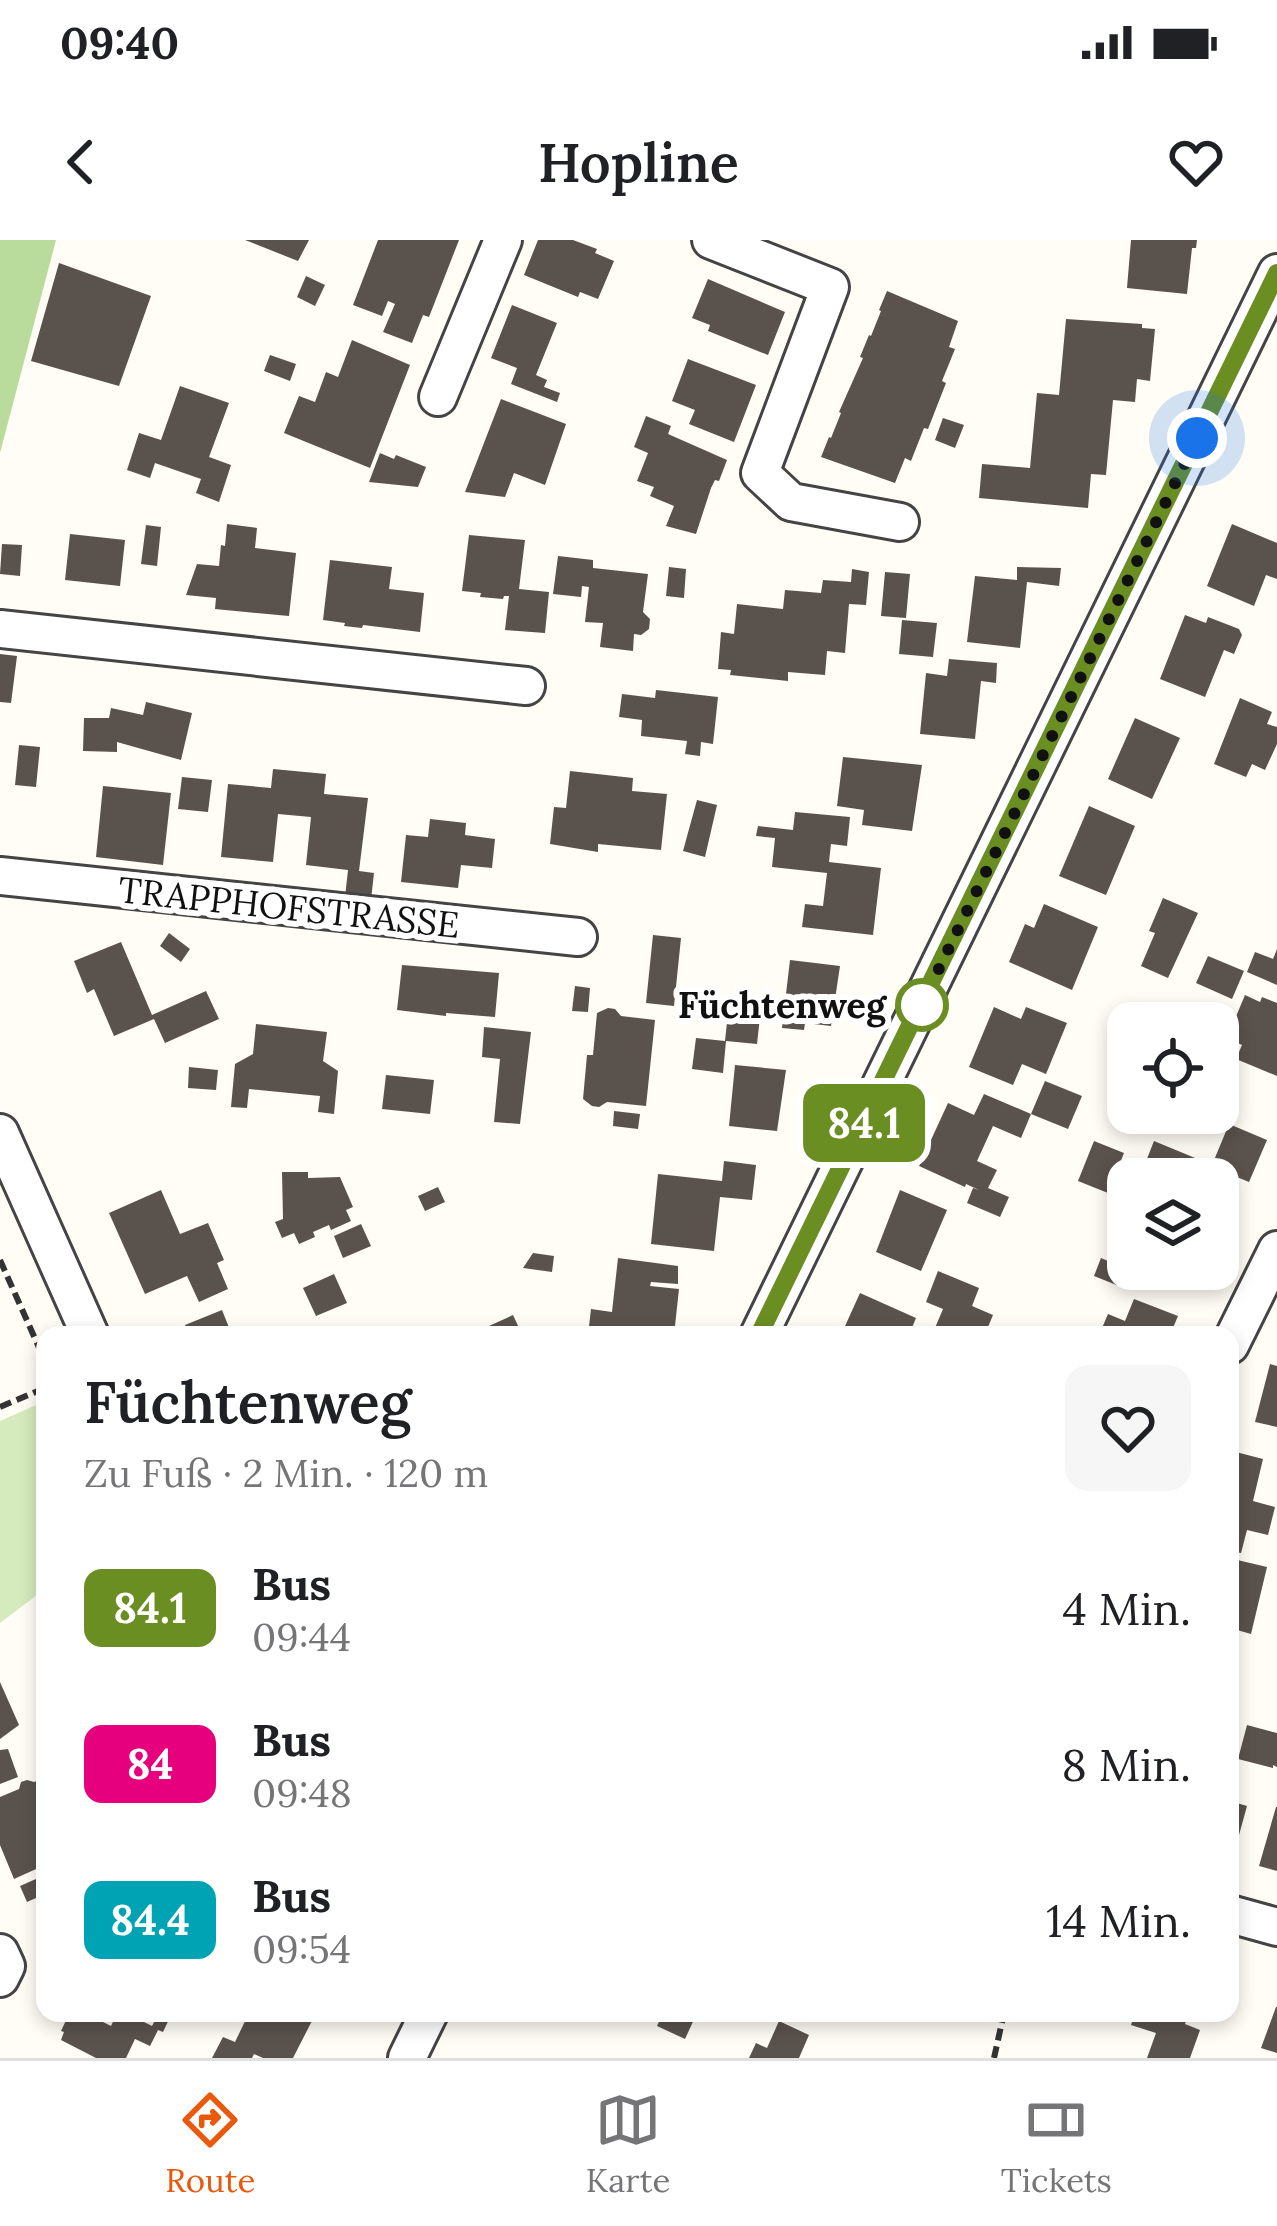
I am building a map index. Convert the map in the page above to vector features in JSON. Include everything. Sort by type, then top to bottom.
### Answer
[{"type":"street","points":[[438,397],[503,240]]},
{"type":"street","points":[[711,240],[830,287],[760,473],[791,502],[900,522]]},
{"type":"street","points":[[763,1326],[1277,273]]},
{"type":"street","points":[[0,629],[526,686]]},
{"type":"street","name":"TRAPPHOFSTRASSE","points":[[0,876],[578,937]]},
{"type":"street","points":[[3,1147],[86,1326]]},
{"type":"street","points":[[1239,1327],[1277,1250]]},
{"type":"street","points":[[1239,1916],[1277,1927]]},
{"type":"street","points":[[0,1953],[6,1966],[0,1978]]},
{"type":"street","points":[[407,2058],[425,2022]]},
{"type":"path","points":[[0,1260],[36,1341]]},
{"type":"path","points":[[0,1407],[36,1392]]},
{"type":"path","points":[[994,2058],[1002,2022]]},
{"type":"green space","points":[[0,240],[56,240],[0,453]]},
{"type":"green space","points":[[36,1405],[36,1596],[0,1623],[0,1421]]},
{"type":"building","points":[[245,240],[309,240],[298,261]]},
{"type":"building","points":[[378,240],[459,240],[429,317],[423,315],[412,343],[383,332],[395,304],[388,301],[382,316],[353,305]]},
{"type":"building","points":[[538,240],[573,240],[614,261],[598,299],[580,292],[578,297],[524,275]]},
{"type":"building","points":[[1131,240],[1197,240],[1187,294],[1127,288]]},
{"type":"building","points":[[59,263],[151,296],[119,386],[31,361]]},
{"type":"building","points":[[306,276],[325,285],[315,306],[297,297]]},
{"type":"building","points":[[708,279],[785,312],[768,355],[708,331],[710,325],[692,318]]},
{"type":"building","points":[[887,291],[958,321],[949,347],[955,349],[942,381],[946,383],[928,429],[924,428],[911,461],[905,458],[895,483],[821,457]]},
{"type":"building","points":[[512,305],[557,323],[536,375],[547,380],[544,387],[560,393],[557,402],[511,384],[517,368],[491,358]]},
{"type":"building","points":[[1066,319],[1155,329],[1150,381],[1137,379],[1135,402],[1113,400],[1106,475],[1091,474],[1088,508],[979,498],[982,464],[1030,468],[1037,393],[1059,395]]},
{"type":"building","points":[[352,340],[410,365],[370,468],[284,433],[299,396],[315,402],[326,372],[338,377]]},
{"type":"building","points":[[270,355],[296,364],[290,381],[264,371]]},
{"type":"building","points":[[688,359],[756,385],[734,442],[689,424],[695,410],[672,401]]},
{"type":"building","points":[[180,386],[229,403],[209,457],[231,465],[219,502],[196,493],[201,479],[155,463],[150,478],[127,470],[139,433],[161,440]]},
{"type":"building","points":[[501,399],[566,424],[545,485],[514,473],[505,497],[465,492]]},
{"type":"building","points":[[646,416],[671,426],[668,434],[727,460],[711,488],[696,534],[666,526],[674,506],[650,496],[654,487],[637,481],[648,453],[634,447]]},
{"type":"building","points":[[943,418],[964,425],[955,448],[935,440]]},
{"type":"building","points":[[380,453],[426,467],[418,487],[369,482]]},
{"type":"building","points":[[227,524],[257,528],[255,548],[296,553],[289,616],[215,609],[216,598],[186,595],[197,564],[219,566]]},
{"type":"building","points":[[1232,524],[1277,543],[1277,579],[1266,575],[1254,606],[1207,586]]},
{"type":"building","points":[[146,525],[161,527],[157,566],[141,564]]},
{"type":"building","points":[[70,534],[125,540],[120,586],[65,580]]},
{"type":"building","points":[[469,535],[525,540],[519,589],[549,592],[545,633],[505,630],[509,596],[480,597],[481,593],[462,591]]},
{"type":"building","points":[[2,544],[22,545],[20,576],[0,574]]},
{"type":"building","points":[[558,556],[593,560],[593,568],[648,574],[643,612],[650,619],[649,629],[634,634],[633,651],[600,647],[603,623],[585,622],[589,587],[582,586],[581,597],[553,594]]},
{"type":"building","points":[[330,560],[392,567],[389,589],[424,593],[420,632],[323,620]]},
{"type":"building","points":[[669,567],[686,569],[684,598],[666,596]]},
{"type":"building","points":[[1017,567],[1061,568],[1059,586],[1027,582],[1020,648],[967,642],[975,576],[1017,580]]},
{"type":"building","points":[[852,569],[869,572],[866,605],[849,604],[845,653],[827,651],[825,675],[788,672],[788,681],[730,675],[731,670],[718,669],[721,632],[734,634],[737,604],[783,609],[785,590],[821,593],[823,580],[851,582]]},
{"type":"building","points":[[885,572],[910,574],[906,618],[881,616]]},
{"type":"building","points":[[1185,615],[1206,623],[1208,617],[1239,629],[1242,635],[1234,654],[1224,650],[1205,697],[1160,679]]},
{"type":"building","points":[[902,620],[937,623],[933,657],[899,654]]},
{"type":"building","points":[[0,654],[17,656],[11,703],[0,702]]},
{"type":"building","points":[[949,659],[997,663],[996,683],[981,681],[975,739],[920,734],[926,673],[947,676]]},
{"type":"building","points":[[656,690],[718,697],[713,744],[701,742],[700,756],[685,754],[687,741],[641,736],[642,720],[619,717],[622,694],[655,698]]},
{"type":"building","points":[[1240,698],[1272,712],[1267,724],[1277,727],[1277,744],[1265,770],[1252,764],[1246,777],[1214,764]]},
{"type":"building","points":[[146,702],[192,713],[181,760],[117,742],[117,752],[83,751],[84,718],[109,718],[111,708],[143,715]]},
{"type":"building","points":[[1135,718],[1180,738],[1152,799],[1108,779]]},
{"type":"building","points":[[19,745],[40,747],[36,787],[15,785]]},
{"type":"building","points":[[843,757],[922,765],[912,831],[862,825],[864,810],[837,806]]},
{"type":"building","points":[[273,769],[326,774],[324,794],[368,798],[359,871],[374,873],[371,900],[345,897],[348,870],[306,865],[311,817],[278,814],[273,862],[221,857],[228,784],[271,788]]},
{"type":"building","points":[[570,771],[633,778],[632,791],[667,794],[661,850],[598,844],[598,852],[550,844],[554,807],[566,808]]},
{"type":"building","points":[[182,777],[212,780],[208,812],[178,809]]},
{"type":"building","points":[[103,786],[171,793],[163,865],[96,857]]},
{"type":"building","points":[[697,800],[717,805],[705,857],[683,851]]},
{"type":"building","points":[[1089,806],[1135,826],[1106,895],[1059,876]]},
{"type":"building","points":[[795,812],[850,817],[847,846],[831,844],[829,862],[881,868],[873,935],[802,927],[805,904],[823,906],[827,873],[772,867],[775,838],[756,836],[758,826],[793,830]]},
{"type":"building","points":[[430,819],[466,823],[465,835],[495,839],[492,868],[461,865],[458,888],[401,882],[406,835],[428,837]]},
{"type":"building","points":[[1163,898],[1198,913],[1168,978],[1141,966]]},
{"type":"building","points":[[1044,904],[1098,927],[1072,990],[1009,962],[1025,924],[1034,928]]},
{"type":"building","points":[[169,933],[190,949],[181,962],[160,946]]},
{"type":"building","points":[[653,935],[681,938],[674,1006],[646,1003]]},
{"type":"building","points":[[121,942],[152,1015],[206,991],[219,1019],[165,1043],[154,1019],[114,1036],[94,989],[87,993],[74,961]]},
{"type":"building","points":[[1277,949],[1277,985],[1247,972],[1255,952],[1273,959]]},
{"type":"building","points":[[1208,956],[1244,971],[1232,999],[1196,983]]},
{"type":"building","points":[[790,960],[840,966],[831,1026],[805,1023],[804,1030],[782,1028]]},
{"type":"building","points":[[402,965],[499,973],[495,1017],[397,1010]]},
{"type":"building","points":[[575,986],[590,988],[588,1012],[572,1011]]},
{"type":"building","points":[[1245,995],[1277,1003],[1277,1076],[1239,1060],[1239,1009]]},
{"type":"building","points":[[729,1004],[761,1008],[757,1044],[726,1041],[723,1073],[692,1069],[696,1038],[725,1041]]},
{"type":"building","points":[[994,1007],[1021,1019],[1026,1007],[1067,1023],[1046,1074],[1022,1064],[1013,1085],[969,1067]]},
{"type":"building","points":[[608,1008],[621,1016],[655,1020],[646,1106],[607,1102],[599,1107],[583,1099],[597,1013]]},
{"type":"building","points":[[256,1024],[327,1032],[323,1061],[338,1071],[334,1114],[318,1112],[320,1096],[249,1089],[247,1108],[231,1107],[235,1064],[253,1054]]},
{"type":"building","points":[[484,1027],[531,1032],[520,1124],[494,1122],[500,1059],[482,1057]]},
{"type":"building","points":[[735,1065],[786,1070],[777,1131],[729,1126]]},
{"type":"building","points":[[189,1067],[218,1070],[216,1090],[188,1088]]},
{"type":"building","points":[[386,1075],[434,1080],[430,1114],[382,1109]]},
{"type":"building","points":[[1045,1081],[1082,1096],[1068,1129],[1031,1114]]},
{"type":"building","points":[[984,1094],[1031,1114],[1021,1138],[993,1126],[977,1161],[997,1170],[988,1188],[1009,1197],[1000,1217],[967,1203],[973,1188],[979,1190],[919,1166],[948,1103],[974,1115]]},
{"type":"building","points":[[614,1111],[640,1114],[638,1129],[613,1126]]},
{"type":"building","points":[[1239,1128],[1267,1140],[1249,1182],[1239,1178],[1239,1158],[1215,1158],[1225,1134],[1239,1134]]},
{"type":"building","points":[[1094,1141],[1124,1153],[1122,1158],[1107,1158],[1107,1193],[1078,1181]]},
{"type":"building","points":[[1154,1141],[1195,1158],[1147,1158]]},
{"type":"building","points":[[724,1161],[756,1165],[752,1200],[720,1197],[714,1251],[651,1244],[658,1174],[722,1181]]},
{"type":"building","points":[[282,1172],[308,1172],[308,1178],[340,1177],[353,1207],[346,1210],[351,1221],[313,1232],[315,1237],[299,1244],[294,1233],[282,1238],[275,1222],[283,1219]]},
{"type":"building","points":[[438,1187],[445,1202],[425,1211],[418,1196]]},
{"type":"building","points":[[161,1190],[180,1234],[208,1223],[224,1260],[217,1263],[228,1289],[199,1302],[187,1276],[145,1294],[109,1213]]},
{"type":"building","points":[[900,1190],[947,1210],[921,1271],[876,1252]]},
{"type":"building","points":[[361,1224],[371,1246],[343,1258],[334,1236]]},
{"type":"building","points":[[533,1253],[554,1256],[552,1272],[523,1268]]},
{"type":"building","points":[[618,1258],[678,1266],[678,1284],[651,1282],[650,1286],[679,1289],[675,1326],[589,1326],[591,1309],[612,1312]]},
{"type":"building","points":[[1101,1258],[1107,1261],[1107,1281],[1094,1276]]},
{"type":"building","points":[[938,1271],[979,1288],[972,1306],[993,1315],[988,1326],[936,1326],[943,1309],[926,1302]]},
{"type":"building","points":[[334,1274],[347,1303],[316,1316],[303,1288]]},
{"type":"building","points":[[860,1293],[916,1318],[913,1326],[845,1326]]},
{"type":"building","points":[[1134,1299],[1178,1316],[1174,1326],[1103,1326],[1108,1314],[1125,1321]]},
{"type":"building","points":[[222,1310],[228,1326],[186,1326]]},
{"type":"building","points":[[513,1315],[518,1326],[489,1326]]},
{"type":"building","points":[[1270,1364],[1277,1366],[1277,1427],[1255,1422]]},
{"type":"building","points":[[1239,1453],[1263,1459],[1253,1501],[1275,1507],[1268,1535],[1247,1530],[1241,1553]]},
{"type":"building","points":[[1239,1560],[1267,1567],[1251,1634],[1239,1631]]},
{"type":"building","points":[[0,1682],[19,1725],[0,1739]]},
{"type":"building","points":[[1247,1725],[1277,1733],[1277,1767],[1239,1759]]},
{"type":"building","points":[[8,1749],[18,1777],[0,1784],[0,1750]]},
{"type":"building","points":[[21,1782],[34,1782],[36,1869],[14,1879],[0,1845],[0,1797],[19,1789]]},
{"type":"building","points":[[1239,1804],[1247,1806],[1239,1835]]},
{"type":"building","points":[[1277,1807],[1277,1871],[1259,1866]]},
{"type":"building","points":[[36,1879],[36,1898],[27,1902],[20,1886]]},
{"type":"building","points":[[1277,2007],[1277,2053],[1261,2048]]},
{"type":"building","points":[[65,2022],[111,2026],[113,2022],[144,2022],[152,2026],[168,2022],[150,2046],[135,2039],[126,2058],[96,2058],[61,2040]]},
{"type":"building","points":[[245,2022],[311,2022],[293,2058],[254,2054],[252,2058],[212,2058],[223,2037],[235,2042]]},
{"type":"building","points":[[659,2022],[693,2022],[685,2039],[657,2026]]},
{"type":"building","points":[[779,2022],[809,2035],[799,2058],[749,2058],[756,2043],[767,2048]]},
{"type":"building","points":[[1186,2022],[1200,2030],[1190,2058],[1147,2058],[1156,2033],[1131,2025]]},
{"type":"bus line","name":"84.1","points":[[763,1326],[1277,273]]},
{"type":"place","name":"Füchtenweg","points":[[922,1005]]},
{"type":"route","points":[[922,1005],[916,1016],[1197,438]]}]
